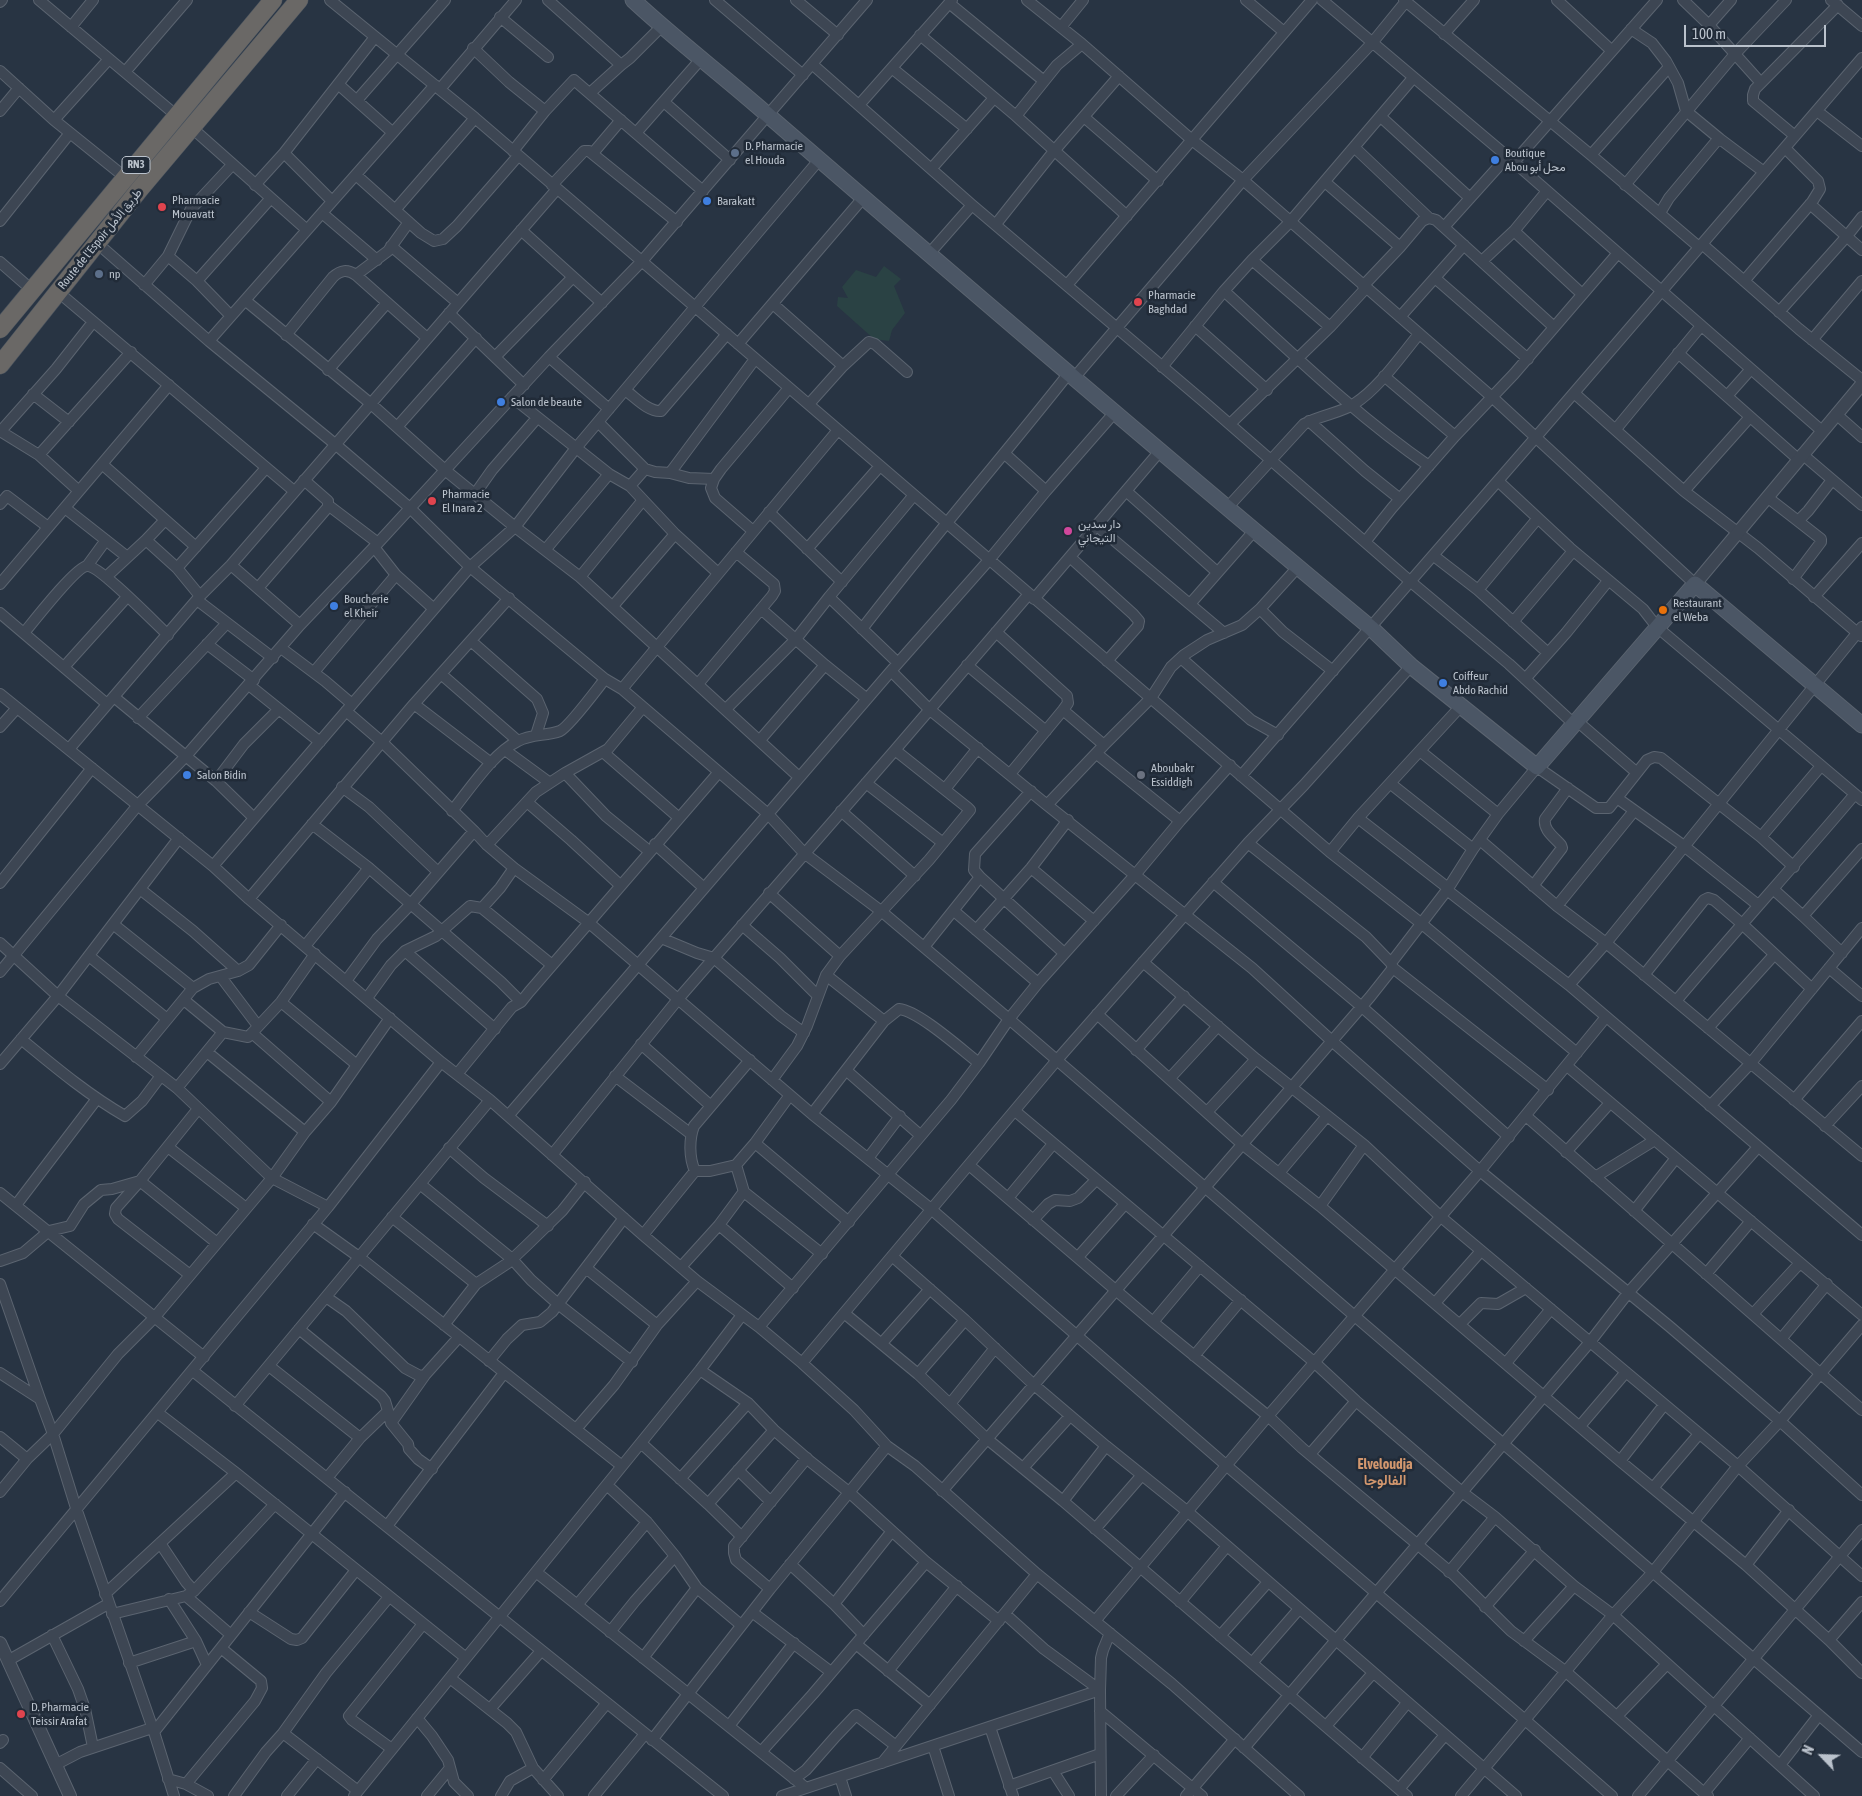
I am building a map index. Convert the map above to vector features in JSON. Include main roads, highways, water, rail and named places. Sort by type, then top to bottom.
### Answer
[{"type":"highway","name":"Route de l’Espoir طريق الأمل","points":[[0,330],[273,0]]},
{"type":"highway","name":"Route de l’Espoir طريق الأمل","points":[[0,365],[57,291],[299,0]]},
{"type":"main road","points":[[633,0],[928,255],[1371,628],[1411,666],[1537,767],[1695,584],[1862,725]]},
{"type":"place","name":"D. Pharmacie el Houda","points":[[735,153]]},
{"type":"place","name":"Boutique Abou محل أبو","points":[[1495,160]]},
{"type":"place","name":"Barakatt","points":[[707,201]]},
{"type":"place","name":"Pharmacie Mouavatt","points":[[162,207]]},
{"type":"place","name":"np","points":[[99,274]]},
{"type":"place","name":"Pharmacie Baghdad","points":[[1138,302]]},
{"type":"place","name":"Salon de beaute","points":[[501,402]]},
{"type":"place","name":"Pharmacie El Inara 2","points":[[432,501]]},
{"type":"place","name":"دار سدين التيجاني","points":[[1068,531]]},
{"type":"place","name":"Boucherie el Kheir","points":[[334,606]]},
{"type":"place","name":"Restaurant el Weba","points":[[1663,610]]},
{"type":"place","name":"Coiffeur Abdo Rachid","points":[[1443,683]]},
{"type":"place","name":"Salon Bidin","points":[[187,775]]},
{"type":"place","name":"Aboubakr Essiddigh","points":[[1141,775]]},
{"type":"place","name":"D. Pharmacie Teissir Arafat","points":[[21,1714]]},
{"type":"district","name":"Elveloudja الفالوجا","points":[[1385,1474]]}]
